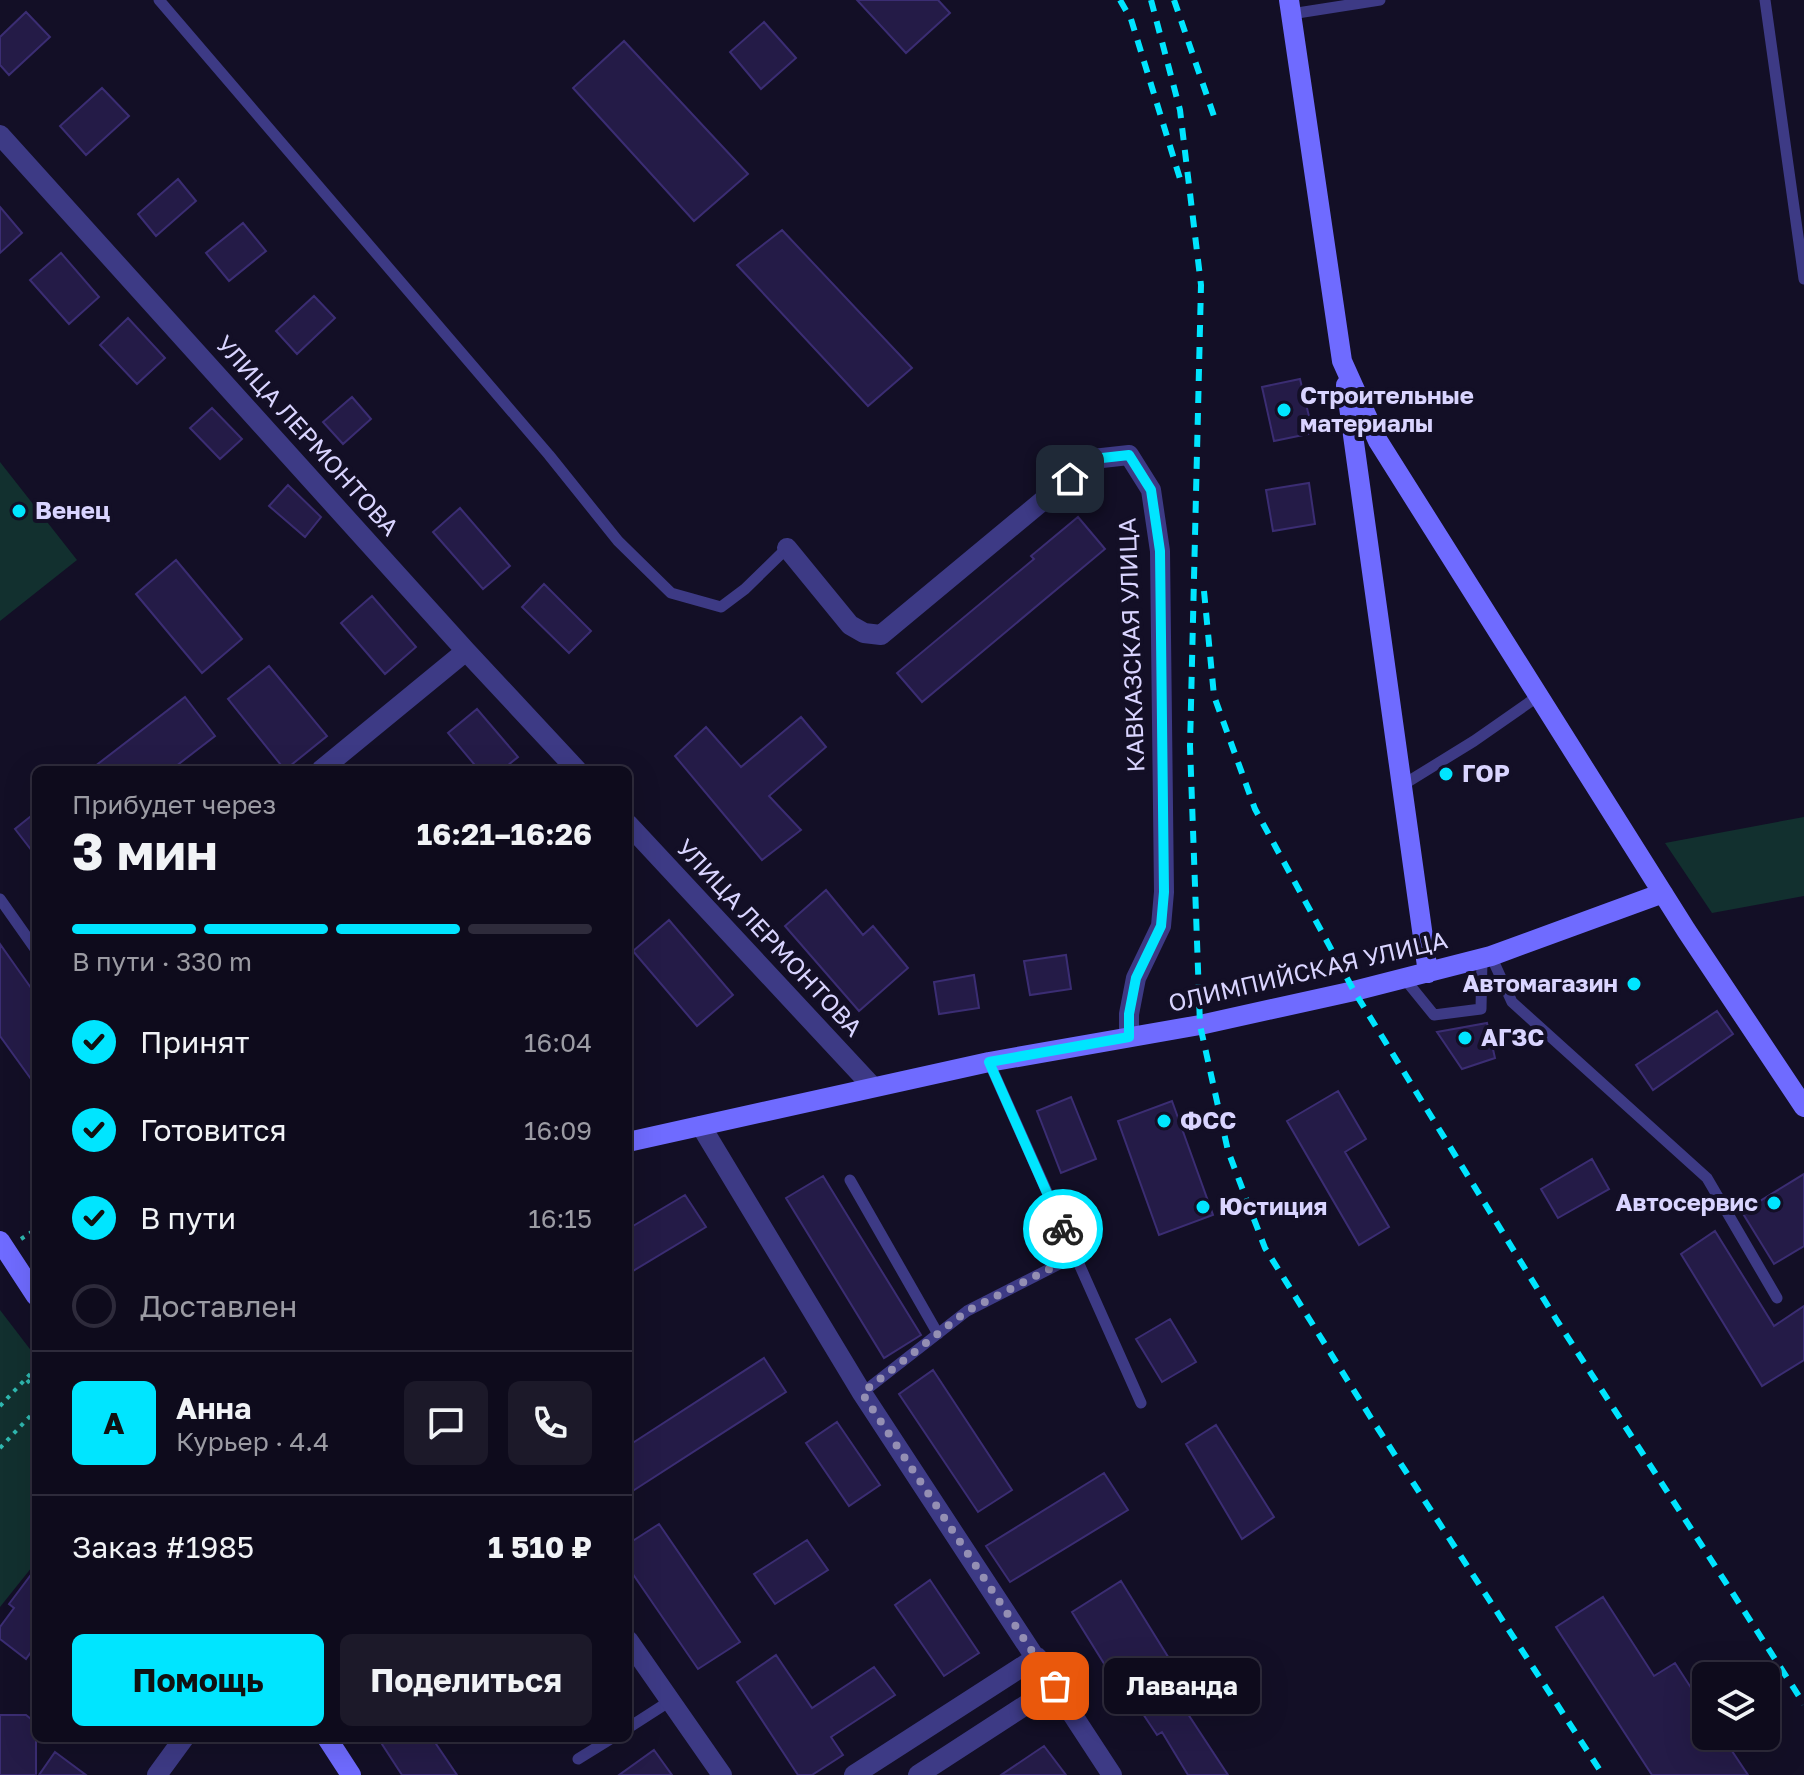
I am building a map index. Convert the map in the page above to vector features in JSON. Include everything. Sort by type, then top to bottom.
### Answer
[{"type":"street","points":[[1290,7],[1428,973]]},
{"type":"street","name":"УЛИЦА ЛЕРМОНТОВА","points":[[0,135],[573,766]]},
{"type":"street","points":[[1342,361],[1378,441],[1537,697],[1804,1107]]},
{"type":"street","name":"КАВКАЗСКАЯ УЛИЦА","points":[[787,548],[850,625],[864,633],[881,635],[1093,459],[1129,455],[1151,490],[1160,551],[1164,892],[1161,926],[1136,978],[1129,1014],[1129,1037]]},
{"type":"street","points":[[328,766],[466,651]]},
{"type":"street","name":"УЛИЦА ЛЕРМОНТОВА","points":[[632,828],[872,1086]]},
{"type":"street","name":"ОЛИМПИЙСКАЯ УЛИЦА","points":[[632,1141],[872,1086],[1200,1025],[1428,973],[1486,958],[1663,893]]},
{"type":"street","points":[[701,1126],[862,1393],[1112,1775]]},
{"type":"street","points":[[0,1241],[32,1285]]},
{"type":"street","points":[[632,1646],[722,1775]]},
{"type":"street","points":[[854,1775],[1037,1657]]},
{"type":"street","points":[[918,1775],[1055,1686]]},
{"type":"street","points":[[157,1775],[181,1742]]},
{"type":"street","points":[[330,1742],[351,1775]]},
{"type":"lane","points":[[159,0],[549,455],[618,541],[671,593],[721,607],[745,589],[787,548]]},
{"type":"lane","points":[[1290,7],[1380,0]]},
{"type":"lane","points":[[1765,0],[1804,279]]},
{"type":"lane","points":[[1401,786],[1537,697]]},
{"type":"lane","points":[[0,899],[32,944]]},
{"type":"lane","points":[[1404,978],[1434,1015],[1481,1009],[1486,958]]},
{"type":"lane","points":[[1486,958],[1512,1002],[1707,1178],[1777,1298]]},
{"type":"lane","points":[[989,1062],[1141,1403]]},
{"type":"lane","points":[[850,1180],[938,1334]]},
{"type":"lane","points":[[862,1393],[967,1311],[1075,1256]]},
{"type":"lane","points":[[632,1725],[670,1701]]},
{"type":"lane","points":[[578,1759],[606,1742]]},
{"type":"path","points":[[0,1406],[32,1372]]},
{"type":"path","points":[[26,1379],[32,1386]]},
{"type":"path","points":[[0,1448],[32,1414]]},
{"type":"green space","name":"Венец","points":[[0,462],[77,560],[0,621]]},
{"type":"green space","points":[[1804,817],[1804,896],[1712,913],[1665,843]]},
{"type":"green space","points":[[0,1310],[32,1352],[32,1567],[0,1607]]},
{"type":"building","points":[[857,0],[938,0],[950,13],[906,53]]},
{"type":"building","points":[[26,12],[50,37],[9,75],[0,65],[0,37]]},
{"type":"building","points":[[764,22],[796,58],[761,89],[730,52]]},
{"type":"building","points":[[624,41],[748,174],[694,221],[573,88]]},
{"type":"building","points":[[102,88],[129,116],[86,155],[60,126]]},
{"type":"building","points":[[178,179],[196,201],[156,236],[138,214]]},
{"type":"building","points":[[0,207],[22,233],[0,253]]},
{"type":"building","points":[[243,223],[266,251],[229,281],[206,253]]},
{"type":"building","points":[[782,230],[912,368],[868,406],[737,265]]},
{"type":"building","points":[[61,253],[99,297],[69,324],[30,280]]},
{"type":"building","points":[[314,296],[335,318],[297,354],[276,331]]},
{"type":"building","points":[[128,318],[165,358],[137,384],[100,345]]},
{"type":"building","points":[[1300,379],[1313,433],[1274,441],[1262,387]]},
{"type":"building","points":[[352,397],[371,419],[343,444],[323,422]]},
{"type":"building","points":[[212,408],[242,439],[220,459],[190,428]]},
{"type":"building","points":[[1309,483],[1315,524],[1273,531],[1266,490]]},
{"type":"building","points":[[288,485],[321,517],[305,537],[269,506]]},
{"type":"building","points":[[460,508],[510,566],[483,589],[433,532]]},
{"type":"building","points":[[1078,517],[1105,549],[922,702],[897,673],[1034,559],[1031,556]]},
{"type":"building","points":[[176,560],[242,639],[202,673],[136,594]]},
{"type":"building","points":[[544,584],[591,631],[569,653],[522,607]]},
{"type":"building","points":[[372,596],[416,647],[385,674],[341,623]]},
{"type":"building","points":[[269,666],[327,736],[290,766],[282,766],[228,699]]},
{"type":"building","points":[[185,697],[215,736],[176,766],[95,766]]},
{"type":"building","points":[[477,709],[518,757],[507,766],[476,766],[448,733]]},
{"type":"building","points":[[801,717],[826,747],[769,796],[801,830],[762,860],[675,756],[706,727],[741,767]]},
{"type":"building","points":[[32,815],[32,851],[15,829]]},
{"type":"building","points":[[826,890],[863,935],[873,926],[908,968],[859,1011],[785,926]]},
{"type":"building","points":[[669,920],[733,995],[697,1026],[633,951]]},
{"type":"building","points":[[0,944],[32,989],[32,1080],[0,1036]]},
{"type":"building","points":[[1066,955],[1071,989],[1030,995],[1024,961]]},
{"type":"building","points":[[974,975],[979,1008],[939,1014],[934,982]]},
{"type":"building","points":[[1717,1011],[1733,1034],[1653,1090],[1636,1065]]},
{"type":"building","points":[[1487,1023],[1495,1058],[1462,1069],[1437,1032]]},
{"type":"building","points":[[1338,1091],[1366,1139],[1345,1152],[1389,1227],[1359,1245],[1287,1121]]},
{"type":"building","points":[[1071,1097],[1096,1159],[1061,1173],[1037,1111]]},
{"type":"building","points":[[1172,1101],[1213,1215],[1159,1235],[1118,1121]]},
{"type":"building","points":[[1592,1159],[1609,1189],[1558,1218],[1541,1189]]},
{"type":"building","points":[[1804,1174],[1804,1246],[1774,1264],[1742,1212]]},
{"type":"building","points":[[823,1176],[921,1335],[884,1358],[786,1198]]},
{"type":"building","points":[[685,1195],[706,1227],[632,1272],[632,1227]]},
{"type":"building","points":[[1715,1231],[1774,1326],[1804,1306],[1804,1360],[1762,1386],[1681,1254]]},
{"type":"building","points":[[1170,1319],[1196,1362],[1162,1382],[1136,1339]]},
{"type":"building","points":[[764,1358],[786,1392],[632,1491],[632,1443]]},
{"type":"building","points":[[933,1370],[1012,1490],[978,1512],[899,1394]]},
{"type":"building","points":[[837,1422],[880,1485],[849,1506],[806,1443]]},
{"type":"building","points":[[1216,1425],[1274,1517],[1242,1539],[1186,1444]]},
{"type":"building","points":[[1104,1473],[1128,1510],[1010,1582],[986,1546]]},
{"type":"building","points":[[659,1524],[740,1642],[698,1669],[632,1573],[632,1541]]},
{"type":"building","points":[[807,1540],[828,1570],[775,1604],[754,1574]]},
{"type":"building","points":[[32,1573],[32,1651],[26,1659],[0,1639],[0,1627],[14,1608],[9,1604]]},
{"type":"building","points":[[930,1580],[979,1653],[944,1676],[895,1605]]},
{"type":"building","points":[[1121,1581],[1175,1668],[1163,1676],[1228,1775],[1188,1775],[1162,1732],[1157,1735],[1131,1696],[1126,1699],[1072,1612]]},
{"type":"building","points":[[1603,1597],[1654,1676],[1675,1663],[1692,1689],[1692,1750],[1731,1750],[1748,1775],[1652,1775],[1556,1627]]},
{"type":"building","points":[[776,1655],[812,1708],[874,1667],[895,1695],[831,1737],[843,1755],[812,1775],[798,1775],[737,1682]]},
{"type":"building","points":[[0,1715],[26,1715],[32,1720],[32,1742],[36,1742],[36,1775],[0,1775]]},
{"type":"building","points":[[381,1742],[435,1742],[457,1775],[402,1775]]},
{"type":"building","points":[[1044,1746],[1066,1775],[1001,1775]]},
{"type":"building","points":[[654,1750],[672,1775],[619,1775]]},
{"type":"building","points":[[55,1752],[86,1775],[39,1775]]},
{"type":"railway","points":[[1120,0],[1131,19],[1181,182]]},
{"type":"railway","points":[[1151,0],[1180,110],[1201,285],[1190,746],[1200,1025],[1228,1151],[1265,1248],[1371,1418],[1603,1775]]},
{"type":"railway","points":[[1174,0],[1216,122]]},
{"type":"railway","points":[[1204,591],[1214,696],[1255,809],[1354,991],[1556,1319],[1804,1704]]},
{"type":"way so far","points":[[1055,1686],[862,1393],[967,1311],[1075,1256],[1063,1229]]},
{"type":"place","name":"Строительные материалы","points":[[1284,410]]},
{"type":"place","name":"Венец","points":[[19,511]]},
{"type":"place","name":"ГОР","points":[[1446,774]]},
{"type":"place","name":"Автомагазин","points":[[1634,984]]},
{"type":"place","name":"АГЗС","points":[[1465,1038]]},
{"type":"place","name":"ФСС","points":[[1164,1121]]},
{"type":"place","name":"Автосервис","points":[[1774,1203]]},
{"type":"place","name":"Юстиция","points":[[1203,1207]]},
{"type":"place","name":"Лаванда","points":[[1055,1686]]},
{"type":"route","points":[[1063,1229],[989,1062],[1129,1037],[1129,1014],[1136,978],[1161,926],[1164,892],[1160,551],[1151,490],[1129,455],[1093,459],[1070,479]]}]
